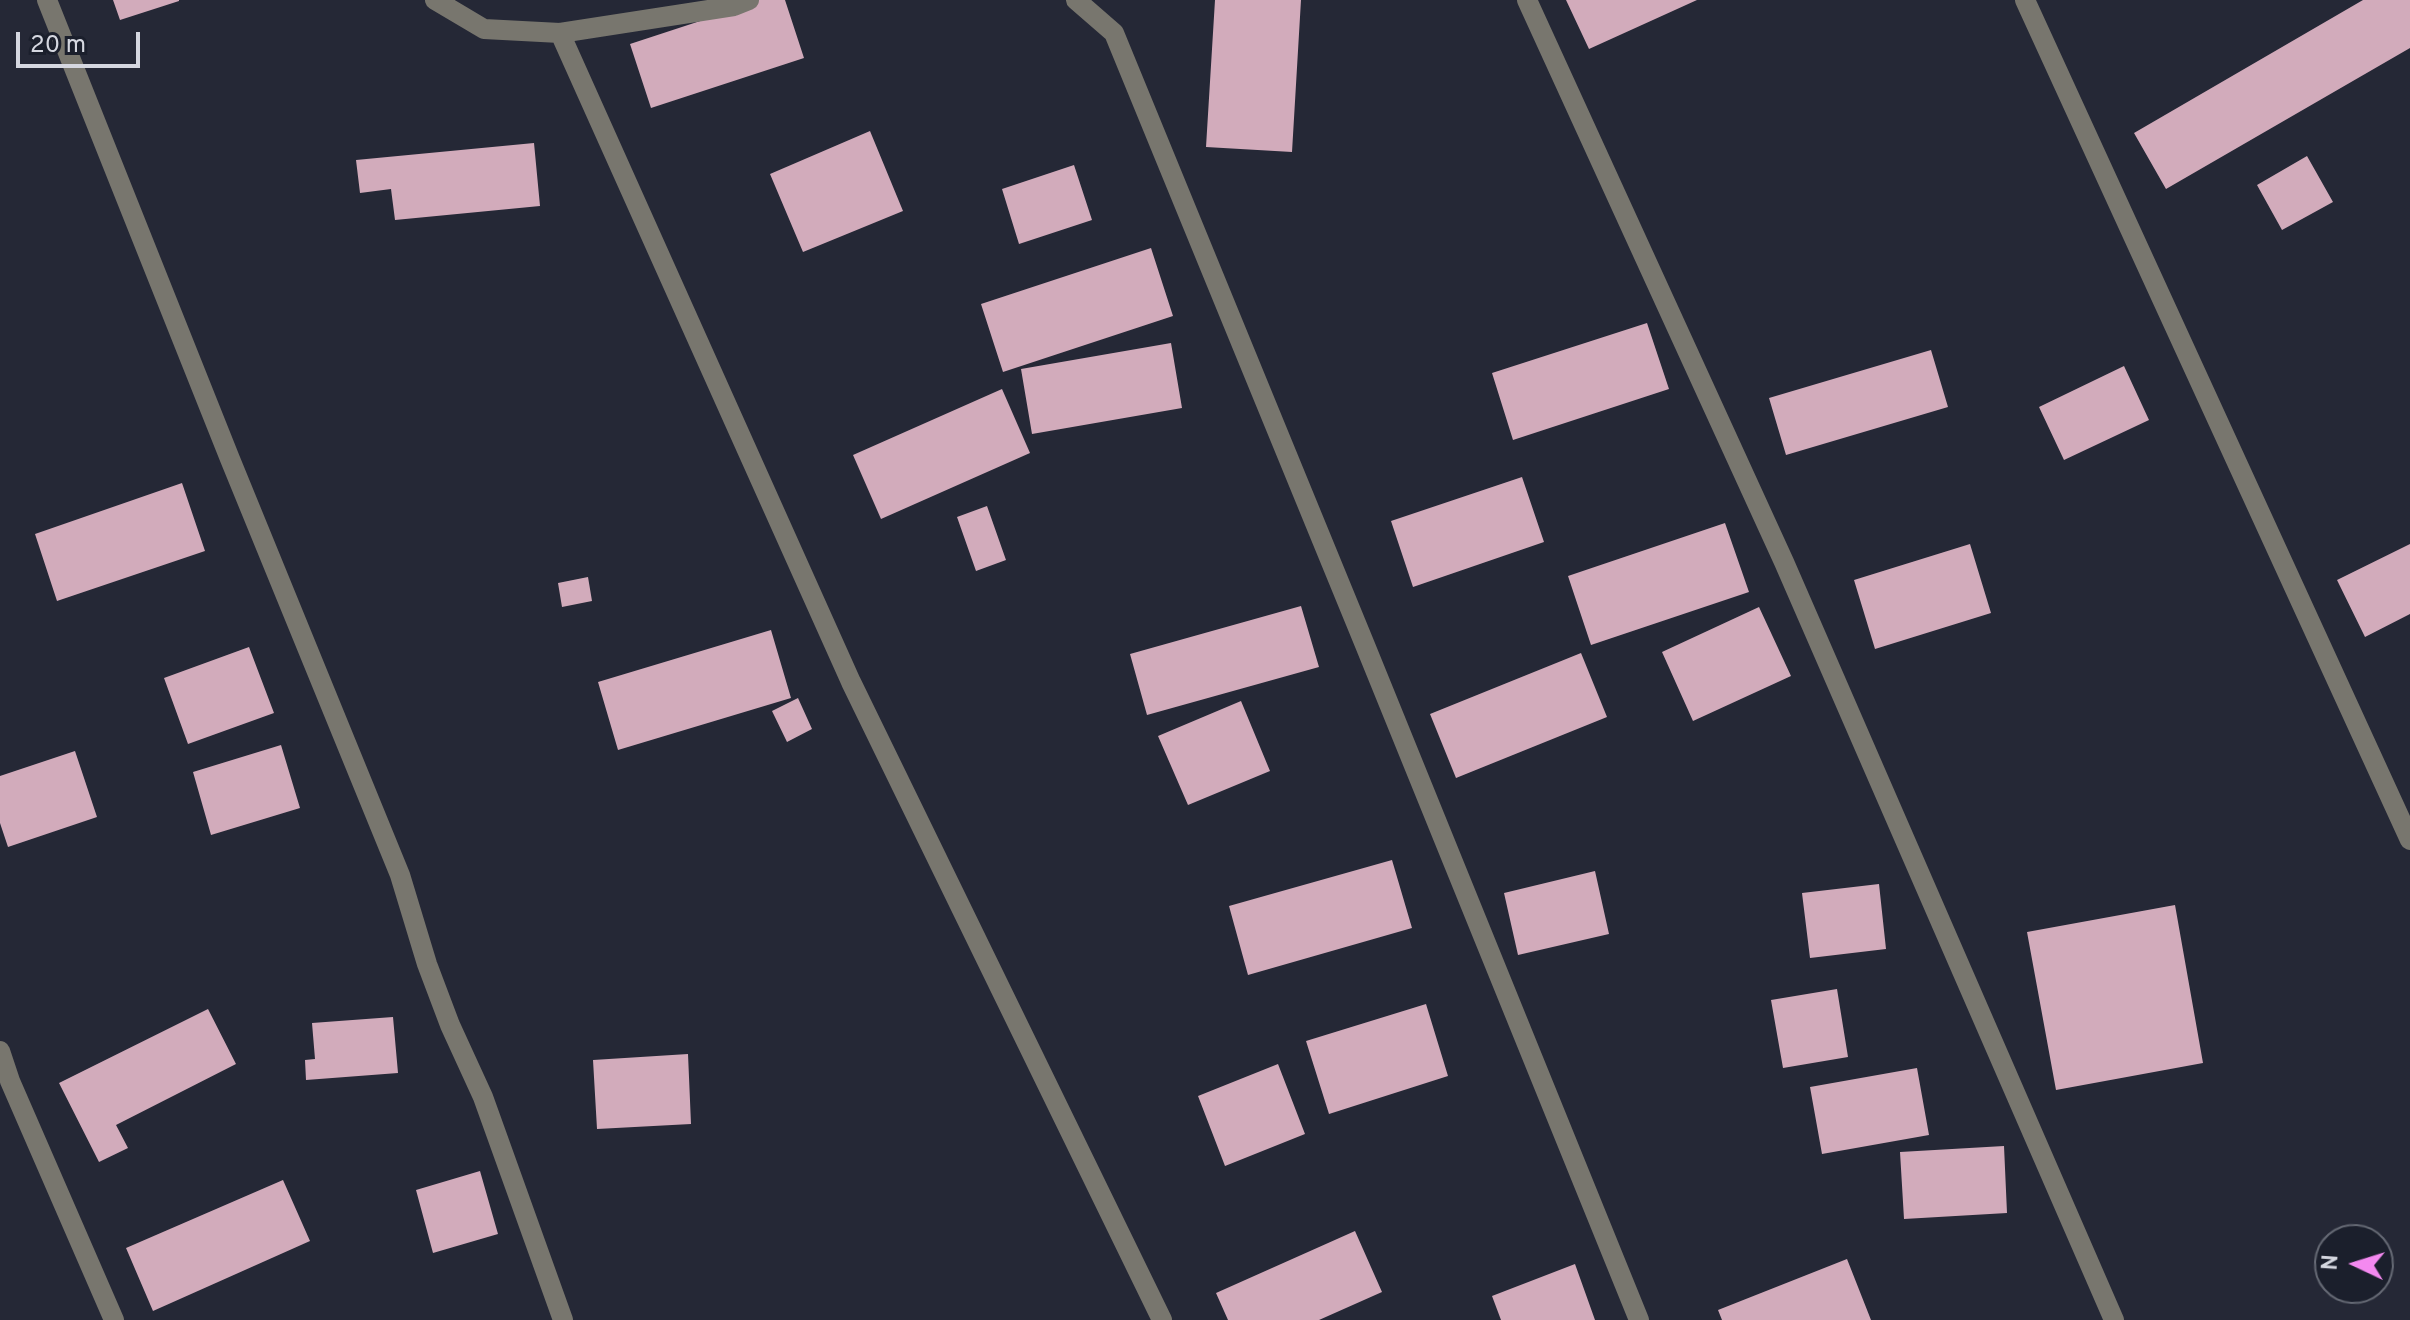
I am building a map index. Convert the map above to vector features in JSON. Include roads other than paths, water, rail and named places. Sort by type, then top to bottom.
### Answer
[{"type":"street","points":[[47,0],[200,387],[400,875],[427,964],[450,1025],[483,1097],[563,1320]]},
{"type":"street","points":[[435,0],[484,29],[560,33],[734,6],[749,0]]},
{"type":"street","points":[[1076,0],[1114,33],[1639,1320]]},
{"type":"street","points":[[1527,0],[1784,562],[2114,1320]]},
{"type":"street","points":[[2025,0],[2410,840]]},
{"type":"street","points":[[560,33],[851,682],[1162,1320]]},
{"type":"street","points":[[0,1051],[10,1081],[114,1320]]}]
